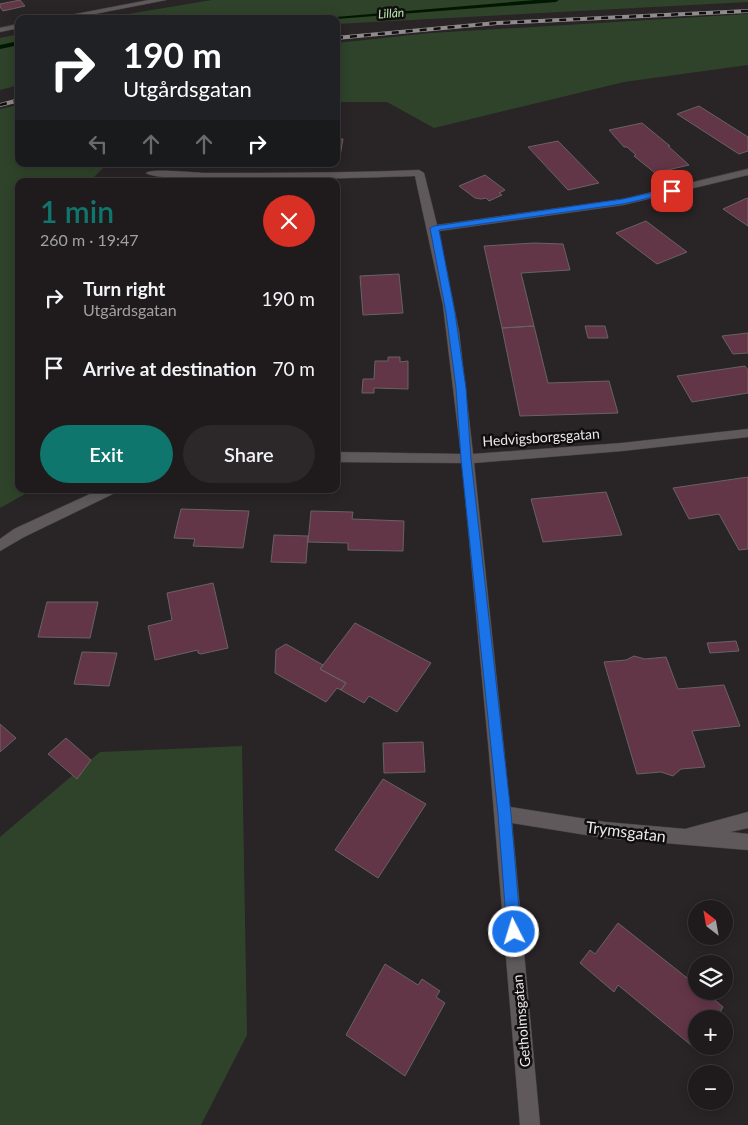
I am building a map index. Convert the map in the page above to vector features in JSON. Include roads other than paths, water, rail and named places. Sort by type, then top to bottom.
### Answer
[{"type":"street","points":[[77,15],[162,0]]},
{"type":"street","points":[[0,30],[15,27]]},
{"type":"street","points":[[434,228],[623,202],[748,172]]},
{"type":"street","name":"Getholmsgatan","points":[[151,174],[179,176],[335,176],[419,173],[434,228],[456,350],[504,814],[530,1125]]},
{"type":"street","name":"Hedvigsborgsgatan","points":[[340,457],[466,459],[622,447],[748,433]]},
{"type":"street","points":[[0,546],[19,533],[104,493]]},
{"type":"street","name":"Trymsgatan","points":[[504,814],[605,830],[679,838],[748,842]]},
{"type":"street","points":[[679,838],[748,820]]},
{"type":"waterway","name":"Lillån","points":[[340,17],[556,0]]},
{"type":"waterway","name":"Lillån","points":[[0,47],[15,44]]},
{"type":"railway","points":[[340,38],[497,23],[748,11]]},
{"type":"railway","points":[[0,105],[15,101]]}]
